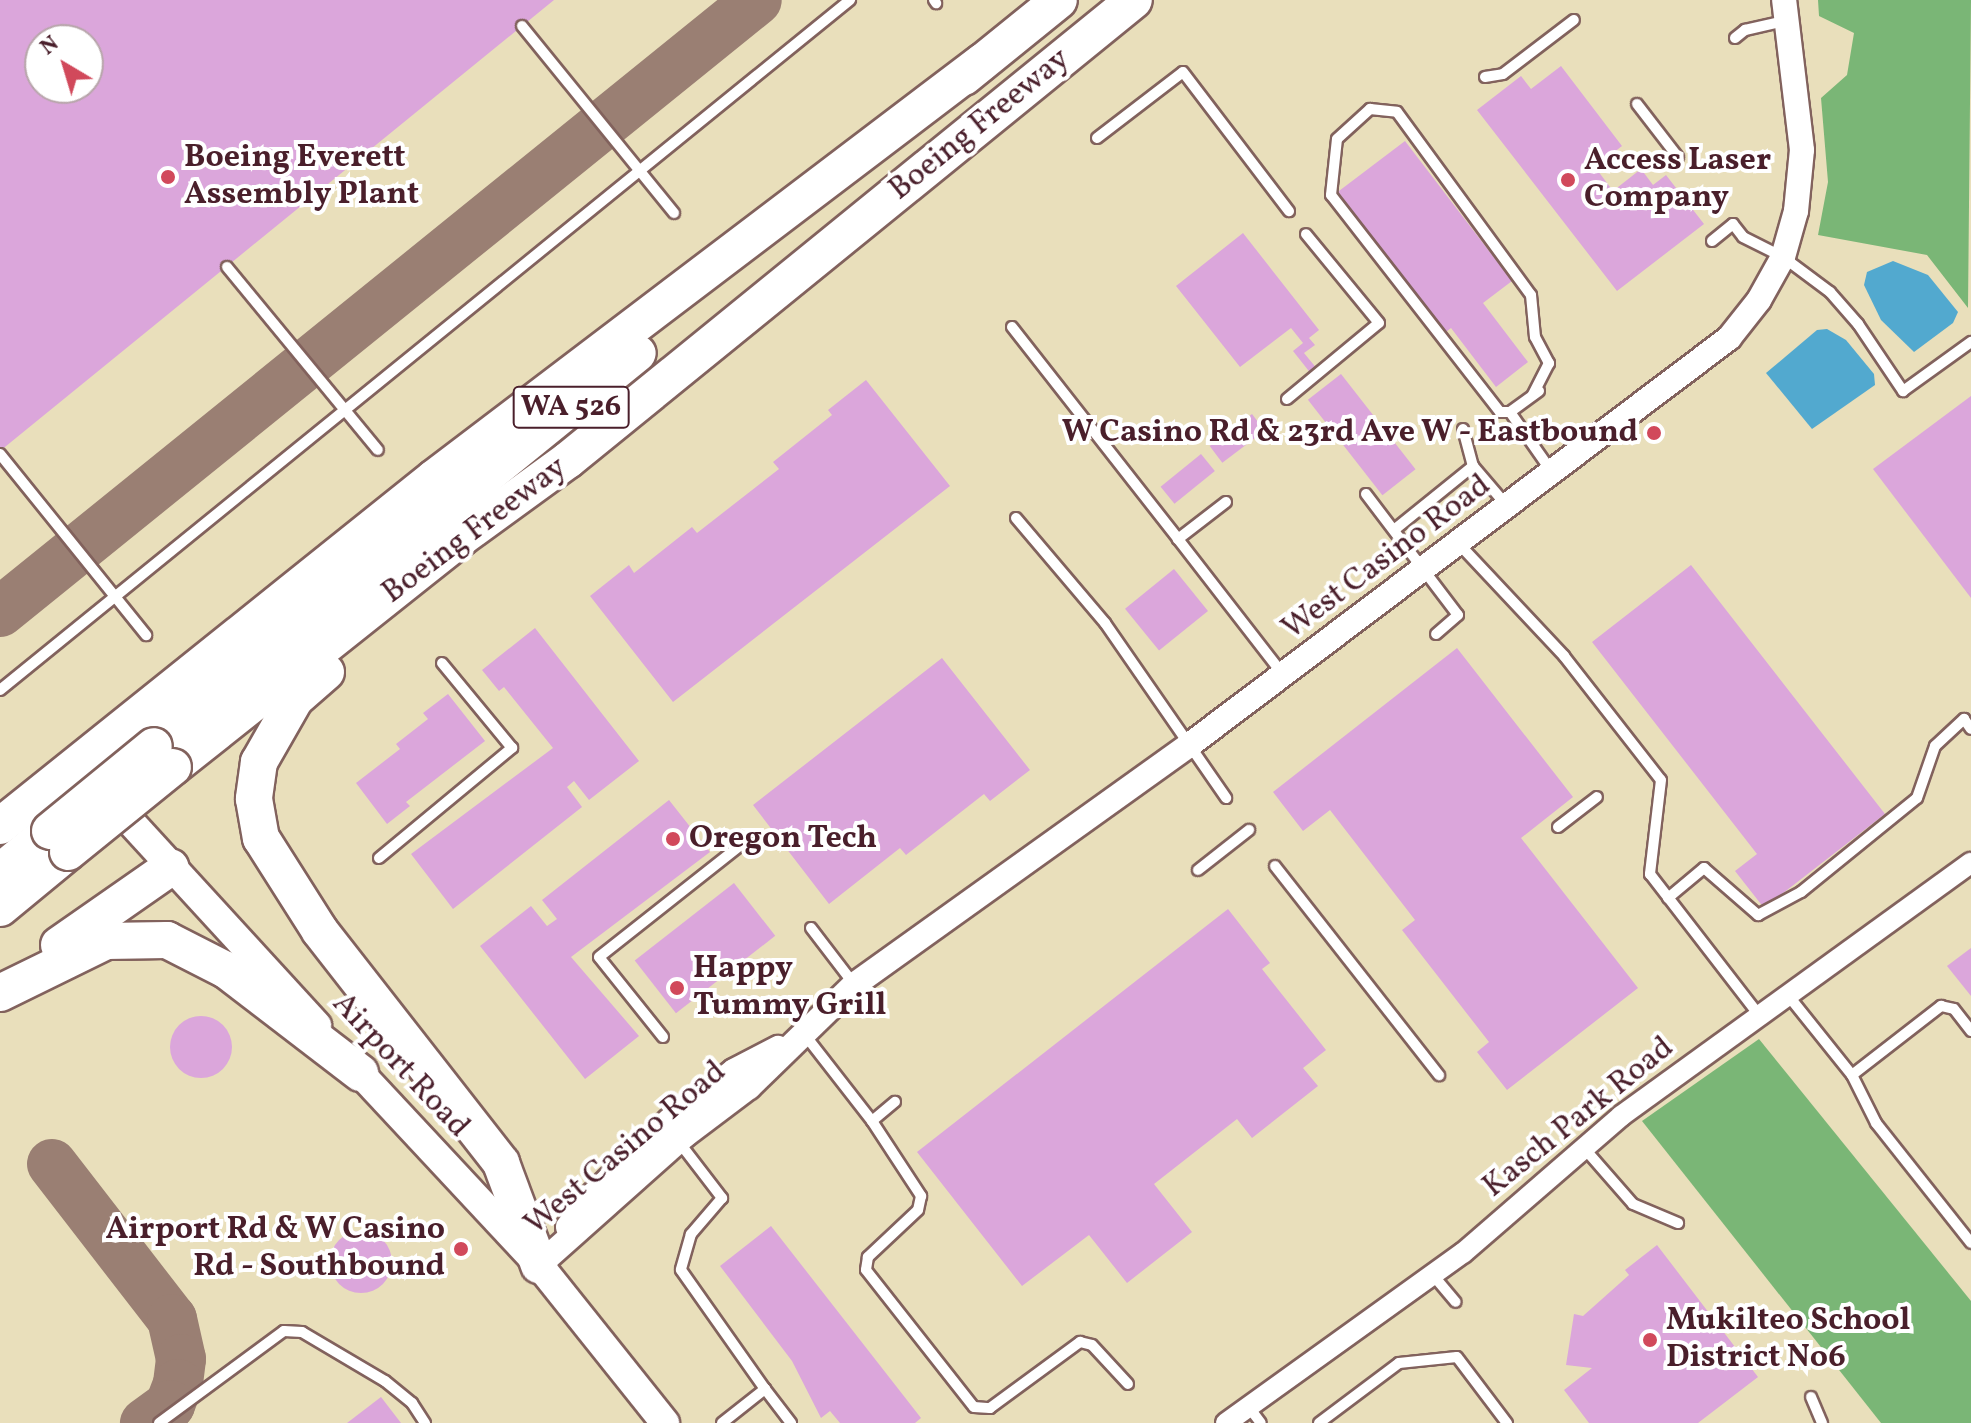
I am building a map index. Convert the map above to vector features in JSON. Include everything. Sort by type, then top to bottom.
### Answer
[{"type":"highway","name":"Boeing Freeway","points":[[0,908],[59,842],[1059,0]]},
{"type":"highway","name":"Boeing Freeway","points":[[163,757],[568,460],[1133,2]]},
{"type":"highway","points":[[0,826],[434,478],[982,62]]},
{"type":"highway","points":[[539,1265],[501,1163],[274,865],[261,838],[254,799],[259,762],[295,699],[568,460]]},
{"type":"highway","name":"Boeing Freeway","points":[[0,872],[59,842]]},
{"type":"highway","points":[[3,991],[171,867]]},
{"type":"highway","points":[[3,991],[106,941],[167,940],[226,970],[360,1073]]},
{"type":"main road","name":"Airport Road","points":[[76,762],[539,1265],[665,1423]]},
{"type":"street","name":"West Casino Road","points":[[539,1265],[678,1141],[749,1087],[854,985],[1188,746],[1729,338],[1759,300],[1783,257],[1796,211],[1802,150],[1785,10]]},
{"type":"street","name":"Kasch Park Road","points":[[1226,1423],[1433,1275],[1584,1148],[1787,994],[1971,863]]},
{"type":"street","name":"West Casino Road","points":[[539,1265],[594,1194],[669,1121],[734,1071],[799,1036]]},
{"type":"lane","points":[[0,690],[850,0]]},
{"type":"lane","points":[[1735,38],[1785,10]]},
{"type":"lane","points":[[1485,77],[1503,74],[1574,20]]},
{"type":"lane","points":[[522,26],[674,213]]},
{"type":"lane","points":[[1097,138],[1183,72],[1289,211]]},
{"type":"lane","points":[[1637,104],[1678,157]]},
{"type":"lane","points":[[1370,109],[1397,112],[1531,295],[1535,337],[1549,363],[1537,392],[1510,412],[1500,412],[1331,195],[1337,139],[1370,109]]},
{"type":"lane","points":[[1712,241],[1733,224],[1743,237],[1783,257],[1849,313],[1903,391],[1971,342]]},
{"type":"lane","points":[[1287,399],[1379,323],[1306,234]]},
{"type":"lane","points":[[227,267],[378,450]]},
{"type":"lane","points":[[1012,327],[1283,675]]},
{"type":"lane","points":[[1510,412],[1553,473]]},
{"type":"lane","points":[[1463,429],[1473,466],[1508,507]]},
{"type":"lane","points":[[0,454],[146,635]]},
{"type":"lane","points":[[1394,530],[1473,466]]},
{"type":"lane","points":[[1366,494],[1458,615],[1436,634]]},
{"type":"lane","points":[[1178,539],[1226,502]]},
{"type":"lane","points":[[1016,518],[1105,623],[1226,798]]},
{"type":"lane","points":[[1459,544],[1564,656],[1661,780],[1650,874],[1759,1015]]},
{"type":"lane","points":[[379,858],[512,748],[442,663]]},
{"type":"lane","points":[[1668,898],[1704,868],[1758,915],[1801,892],[1917,798],[1935,746],[1964,719],[1971,729]]},
{"type":"lane","points":[[1558,827],[1597,797]]},
{"type":"lane","points":[[1198,870],[1249,830]]},
{"type":"lane","points":[[663,1037],[599,957],[746,841]]},
{"type":"lane","points":[[1275,866],[1439,1075]]},
{"type":"lane","points":[[811,928],[854,985]]},
{"type":"lane","points":[[1787,994],[1852,1075],[1876,1123],[1971,1243]]},
{"type":"lane","points":[[1852,1075],[1941,1006],[1954,1009],[1971,1031]]},
{"type":"lane","points":[[799,1036],[872,1121],[921,1196],[918,1210],[868,1257],[866,1270],[974,1407],[990,1408],[1080,1342],[1092,1345],[1128,1384]]},
{"type":"lane","points":[[872,1121],[895,1102]]},
{"type":"lane","points":[[678,1141],[722,1198],[691,1234],[681,1270],[791,1423]]},
{"type":"lane","points":[[1584,1148],[1633,1204],[1678,1223]]},
{"type":"lane","points":[[1433,1275],[1456,1302]]},
{"type":"lane","points":[[159,1423],[284,1331],[302,1332],[385,1381],[425,1423]]},
{"type":"lane","points":[[1319,1423],[1399,1363],[1457,1357],[1507,1423]]},
{"type":"lane","points":[[722,1423],[765,1389]]},
{"type":"lane","points":[[1811,1397],[1822,1423]]},
{"type":"lane","points":[[1248,1406],[1261,1423]]},
{"type":"green space","points":[[1818,0],[1971,0],[1968,308],[1927,255],[1818,235],[1828,182],[1821,98],[1847,75],[1854,33],[1819,16]]},
{"type":"green space","points":[[1759,1039],[1971,1301],[1971,1423],[1881,1423],[1642,1121]]},
{"type":"water","points":[[1893,261],[1928,275],[1958,312],[1953,323],[1914,352],[1881,320],[1864,285],[1867,272]]},
{"type":"water","points":[[1827,329],[1846,340],[1874,374],[1875,385],[1812,429],[1766,373],[1817,330]]},
{"type":"building","name":"Boeing Everett Assembly Plant","points":[[0,0],[554,0],[0,451]]},
{"type":"building","name":"Access Laser Company","points":[[1561,66],[1622,146],[1595,167],[1613,191],[1641,169],[1653,185],[1666,175],[1704,224],[1617,291],[1477,110],[1521,76],[1531,89]]},
{"type":"building","points":[[1405,141],[1512,281],[1483,303],[1528,362],[1496,387],[1451,328],[1442,335],[1335,194]]},
{"type":"building","points":[[1243,233],[1319,330],[1309,338],[1315,345],[1304,353],[1318,370],[1312,375],[1293,351],[1303,343],[1291,328],[1240,367],[1176,286]]},
{"type":"building","points":[[1341,374],[1415,469],[1382,495],[1308,400]]},
{"type":"building","points":[[866,380],[950,486],[673,702],[590,596],[629,565],[634,573],[692,527],[697,533],[779,469],[773,462],[832,415],[828,410]]},
{"type":"building","points":[[1971,396],[1971,598],[1873,469]]},
{"type":"building","points":[[1252,414],[1265,431],[1222,463],[1210,446]]},
{"type":"building","points":[[1201,454],[1215,471],[1174,504],[1161,487]]},
{"type":"building","points":[[1691,565],[1885,814],[1764,908],[1735,871],[1757,854],[1592,642]]},
{"type":"building","points":[[1174,569],[1208,611],[1159,651],[1125,609]]},
{"type":"building","points":[[535,628],[639,761],[589,800],[574,781],[567,787],[582,807],[453,909],[411,854],[553,748],[504,687],[499,691],[482,670]]},
{"type":"building","points":[[1457,648],[1573,797],[1521,838],[1638,988],[1507,1090],[1477,1052],[1489,1042],[1402,930],[1415,920],[1330,810],[1303,831],[1273,792]]},
{"type":"building","points":[[942,658],[1030,770],[990,801],[984,794],[906,855],[900,848],[829,904],[753,805]]},
{"type":"building","points":[[448,694],[485,741],[406,802],[410,806],[387,824],[356,783],[400,749],[396,744],[428,719],[423,713]]},
{"type":"building","points":[[669,800],[710,852],[571,957],[639,1036],[585,1079],[480,946],[531,906],[547,926],[557,919],[542,900]]},
{"type":"building","points":[[734,883],[775,936],[676,1013],[635,961]]},
{"type":"building","points":[[1228,909],[1270,963],[1262,969],[1326,1050],[1303,1068],[1318,1086],[1252,1138],[1237,1119],[1154,1184],[1192,1232],[1127,1283],[1089,1235],[1022,1286],[917,1152]]},
{"type":"building","points":[[1971,948],[1971,996],[1947,966]]},
{"type":"building","points":[[201,1016],[213,1018],[223,1025],[230,1035],[230,1059],[223,1069],[213,1076],[201,1078],[189,1076],[179,1069],[172,1059],[170,1047],[172,1035],[179,1025],[189,1018]]},
{"type":"building","points":[[771,1226],[921,1418],[915,1423],[840,1423],[830,1411],[821,1418],[792,1361],[720,1266]]},
{"type":"building","points":[[361,1231],[373,1233],[383,1240],[390,1250],[390,1274],[383,1284],[373,1291],[361,1293],[349,1291],[339,1284],[332,1274],[330,1262],[332,1250],[339,1240],[349,1233]]},
{"type":"building","name":"Mukilteo School District No6","points":[[1657,1245],[1758,1377],[1698,1423],[1589,1423],[1564,1390],[1592,1368],[1566,1365],[1574,1314],[1583,1316],[1629,1275],[1625,1270]]},
{"type":"building","points":[[381,1397],[401,1423],[347,1423]]},
{"type":"taxiway","points":[[0,612],[757,0]]},
{"type":"taxiway","points":[[52,1164],[172,1319],[181,1359],[178,1384],[170,1405],[145,1423]]},
{"type":"place","name":"Boeing Everett Assembly Plant","points":[[168,177]]},
{"type":"place","name":"Access Laser Company","points":[[1568,180]]},
{"type":"place","name":"W Casino Rd & 23rd Ave W - Eastbound","points":[[1654,433]]},
{"type":"place","name":"Oregon Tech","points":[[673,839]]},
{"type":"place","name":"Happy Tummy Grill","points":[[677,988]]},
{"type":"place","name":"Airport Rd & W Casino Rd - Southbound","points":[[461,1249]]},
{"type":"place","name":"Mukilteo School District No6","points":[[1650,1340]]}]
